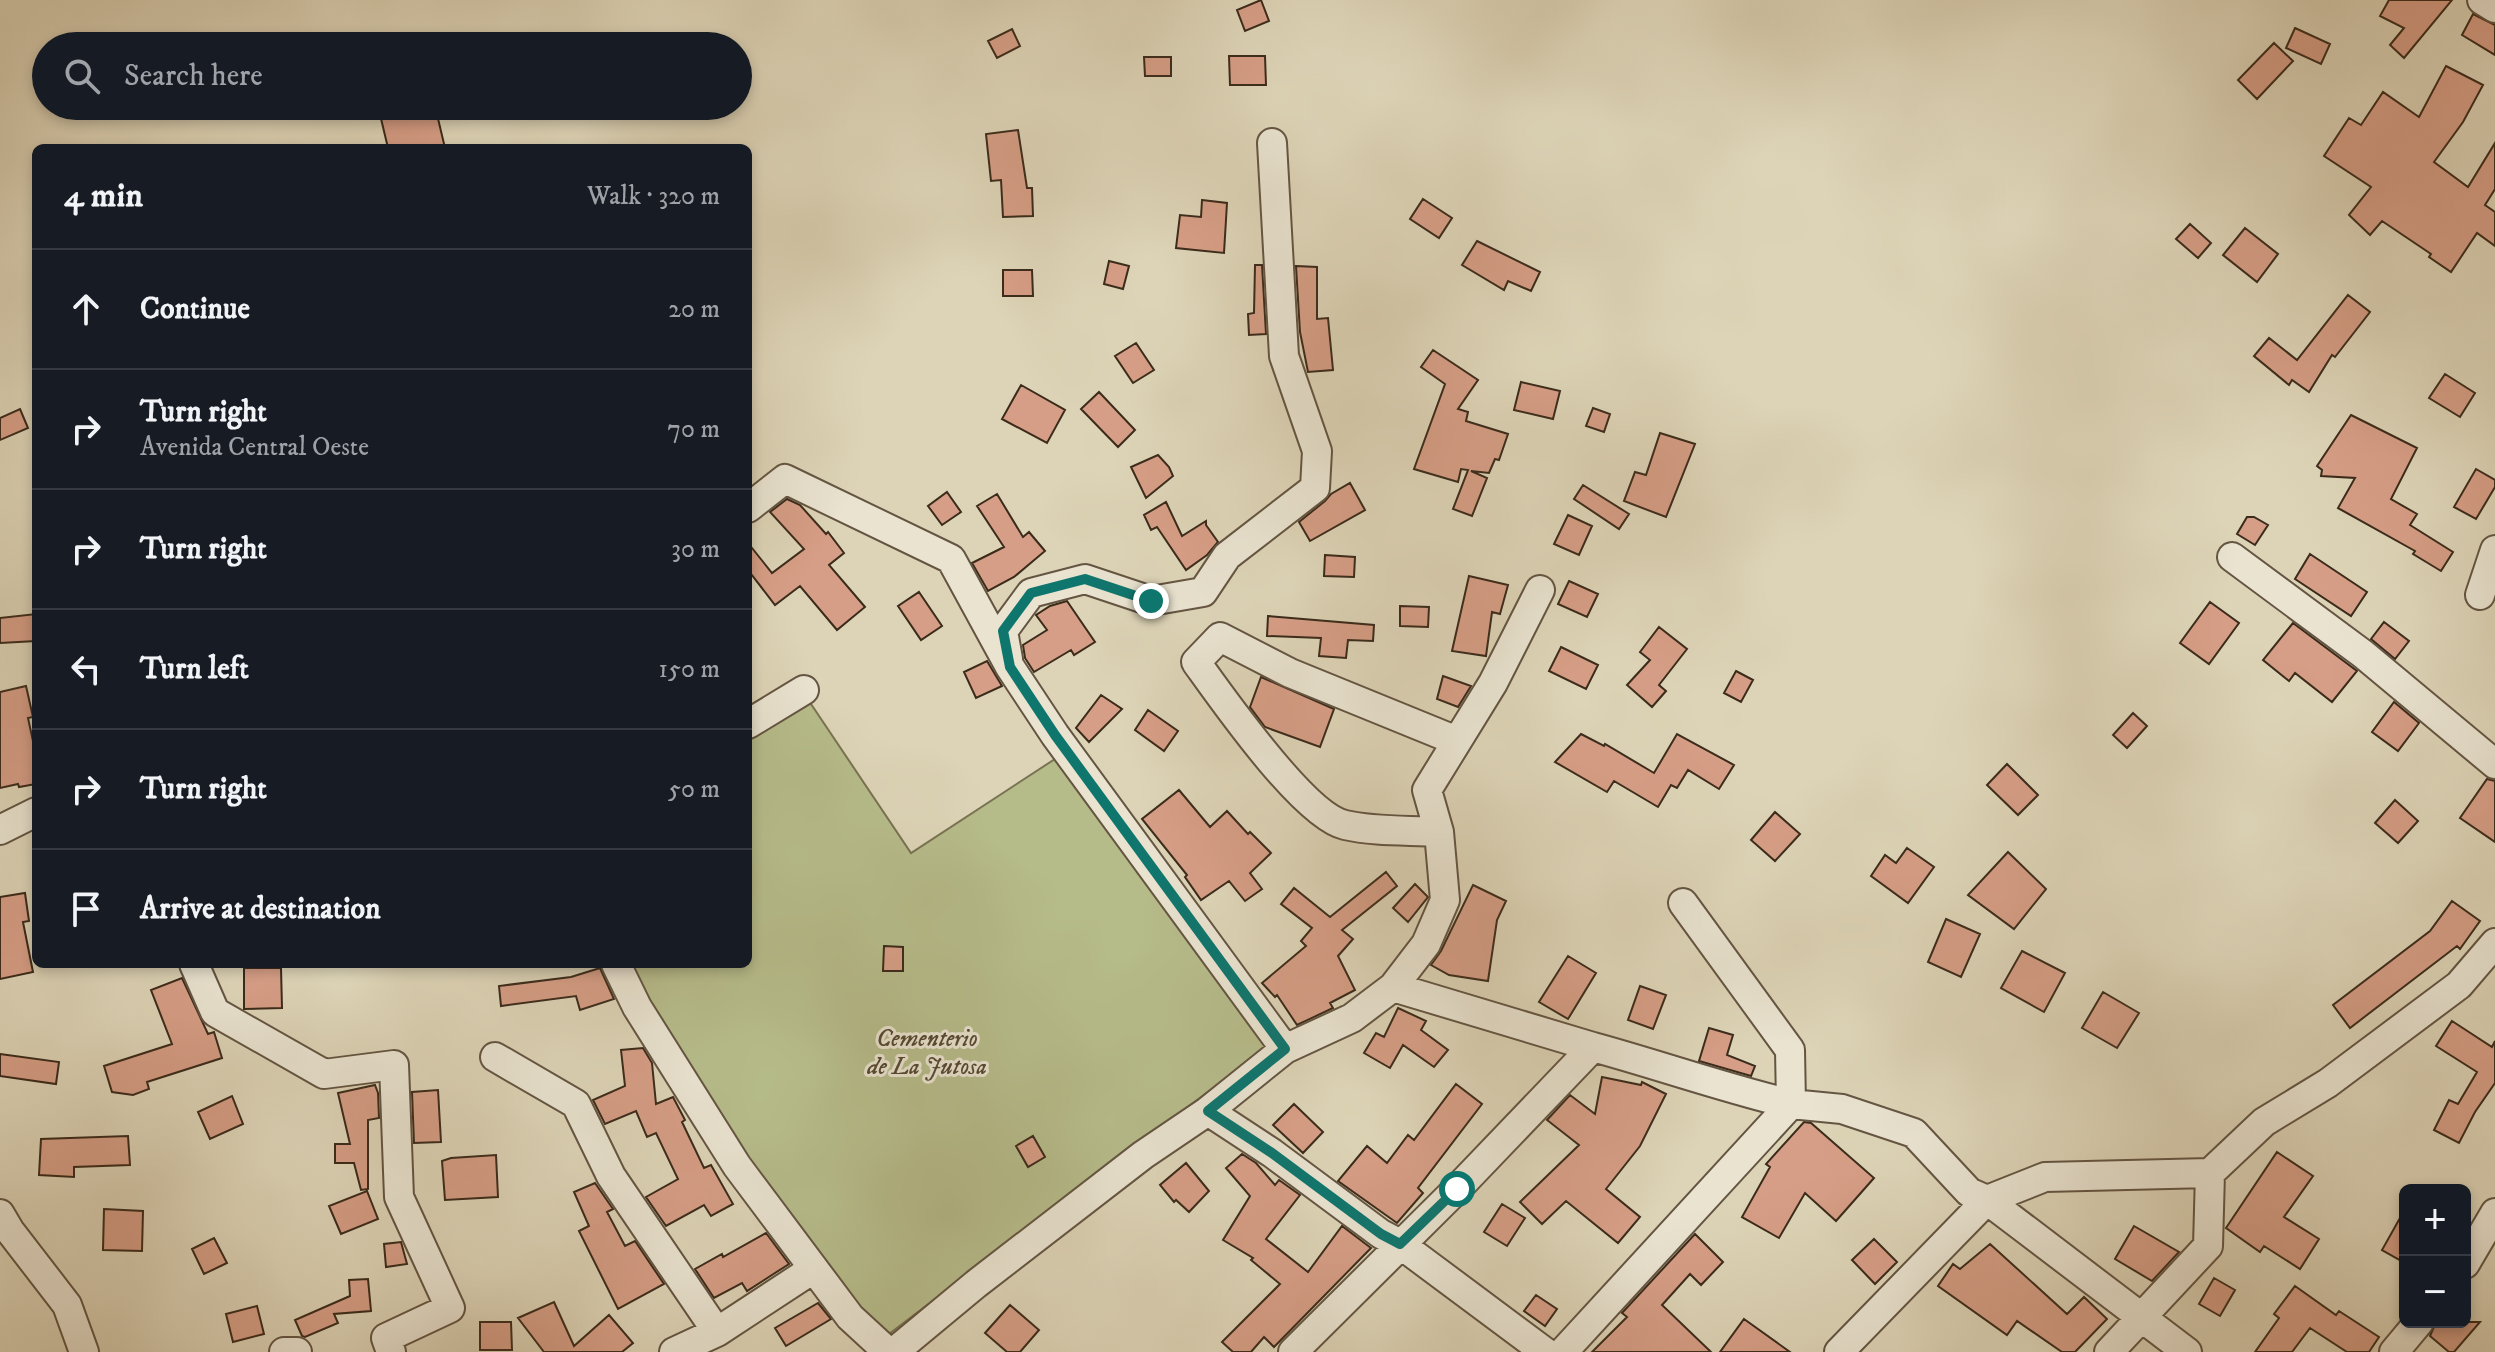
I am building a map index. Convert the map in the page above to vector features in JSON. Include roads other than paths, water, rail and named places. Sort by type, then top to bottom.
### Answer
[{"type":"street","points":[[2482,0],[2495,8]]},
{"type":"street","points":[[1010,667],[1003,631],[1031,593],[1085,579],[1151,601],[1203,592],[1227,556],[1315,488],[1317,451],[1284,356],[1272,143]]},
{"type":"street","points":[[752,505],[785,479],[951,559],[1010,667],[1055,735],[1285,1049]]},
{"type":"street","points":[[2480,595],[2495,550]]},
{"type":"street","points":[[2232,557],[2363,654],[2495,764]]},
{"type":"street","points":[[894,1352],[976,1284],[1143,1155],[1208,1111],[1285,1049],[1352,1018],[1393,987],[1426,944],[1445,900],[1439,832],[1427,790],[1493,683],[1540,590]]},
{"type":"street","points":[[1439,832],[1345,825],[1330,819],[1315,808],[1240,724],[1196,662],[1220,637],[1290,673],[1457,741]]},
{"type":"street","points":[[752,722],[804,690]]},
{"type":"street","points":[[0,830],[32,814]]},
{"type":"street","points":[[1563,1352],[1791,1104],[1790,1050],[1683,903]]},
{"type":"street","points":[[1839,1352],[1987,1200],[2045,1177],[2210,1173],[2264,1122],[2328,1083],[2459,985],[2495,943]]},
{"type":"street","points":[[196,968],[215,1012],[324,1074],[394,1065],[399,1197],[450,1308],[386,1338],[391,1352]]},
{"type":"street","points":[[618,968],[637,1007],[737,1166],[850,1317],[888,1352]]},
{"type":"street","points":[[1393,987],[1658,1065],[1728,1089],[1791,1104],[1842,1109],[1914,1133],[1969,1192],[1987,1200],[2187,1352]]},
{"type":"street","points":[[1293,1352],[1457,1189],[1593,1047]]},
{"type":"street","points":[[495,1057],[576,1104],[611,1176],[717,1332]]},
{"type":"street","points":[[1208,1111],[1272,1153],[1381,1234],[1400,1244],[1545,1352]]},
{"type":"street","points":[[2109,1352],[2208,1246],[2210,1173]]},
{"type":"street","points":[[2470,1256],[2495,1213]]},
{"type":"street","points":[[0,1214],[67,1305],[84,1352]]},
{"type":"street","points":[[674,1352],[717,1332],[813,1269]]},
{"type":"street","points":[[2394,1352],[2414,1328]]},
{"type":"street","points":[[284,1352],[297,1352]]},
{"type":"park label","name":"Cementerio de La Jutosa","points":[[927,1053]]}]
